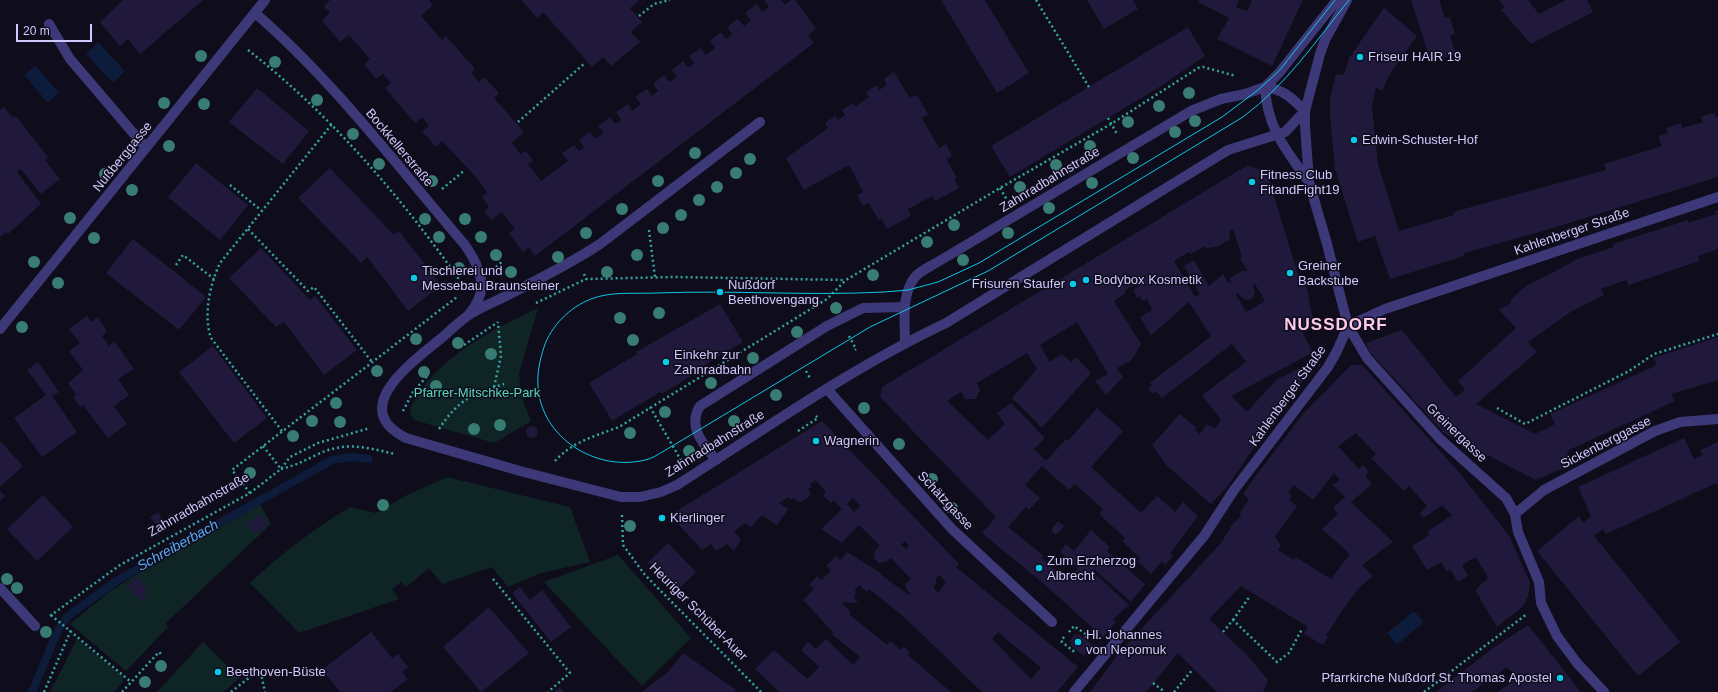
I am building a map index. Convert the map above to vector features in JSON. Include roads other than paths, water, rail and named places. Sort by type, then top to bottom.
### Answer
[{"type":"street","name":"Nußberggasse","points":[[0,329],[265,0]]},
{"type":"street","points":[[1265,87],[1279,73],[1337,0]]},
{"type":"street","name":"Greinergasse","points":[[1347,0],[1325,40],[1305,111],[1309,182],[1328,244],[1348,326],[1367,358],[1440,439],[1506,498],[1515,514],[1518,532],[1539,582],[1541,603],[1561,641],[1577,663],[1604,692]]},
{"type":"street","name":"Bockkellerstraße","points":[[255,13],[283,37],[366,128],[465,245],[475,260],[481,280],[480,298],[466,316]]},
{"type":"street","points":[[49,24],[70,59],[146,148]]},
{"type":"street","points":[[1265,87],[1276,88],[1291,97],[1305,111]]},
{"type":"street","name":"Greinergasse","points":[[1265,87],[1268,109],[1276,136],[1309,182]]},
{"type":"street","name":"Zahnradbahnstraße","points":[[905,342],[905,307],[908,290],[915,277],[1191,111],[1221,99],[1245,94],[1265,87]]},
{"type":"street","name":"Greinergasse","points":[[1276,136],[1293,125],[1305,111]]},
{"type":"street","points":[[466,316],[578,259],[760,122]]},
{"type":"street","name":"Zahnradbahnstraße","points":[[466,316],[405,368],[390,385],[382,406],[383,416],[386,423],[395,432],[424,444],[534,475],[621,497],[640,497],[661,492],[677,485],[827,389],[905,342],[946,323],[1228,150],[1276,136]]},
{"type":"street","name":"Kahlenberger Straße","points":[[1074,692],[1204,536],[1234,490],[1328,367],[1348,326],[1385,309],[1718,197]]},
{"type":"street","points":[[716,460],[703,443],[694,423],[696,413],[700,406],[826,326],[864,308],[905,307]]},
{"type":"street","name":"Schätzgasse","points":[[827,389],[952,529],[1052,622]]},
{"type":"street","name":"Sickenberggasse","points":[[1515,514],[1544,490],[1655,431],[1680,422],[1718,419]]},
{"type":"street","points":[[0,588],[35,626]]},
{"type":"water","points":[[98,42],[125,71],[113,83],[86,54]]},
{"type":"water","points":[[35,65],[59,93],[48,103],[24,75]]},
{"type":"water","points":[[1414,611],[1424,622],[1397,645],[1387,633]]},
{"type":"waterway","name":"Schreiberbach","points":[[32,692],[58,630],[68,616],[118,580],[332,460],[353,457],[369,459]]},
{"type":"tram line","points":[[1335,0],[1279,71],[1258,90],[1222,117],[979,263],[938,282],[908,290],[884,292],[624,293],[599,296],[583,302],[562,318],[551,332],[544,347],[538,371],[538,386],[541,405],[549,421],[560,435],[574,447],[590,456],[608,461],[626,462],[653,458],[870,327],[988,271],[1243,117],[1287,77],[1349,0]]},
{"type":"place","name":"Friseur HAIR 19","points":[[1360,57]]},
{"type":"place","name":"Edwin-Schuster-Hof","points":[[1354,140]]},
{"type":"place","name":"Fitness Club FitandFight19","points":[[1252,182]]},
{"type":"place","name":"Greiner Backstube","points":[[1290,273]]},
{"type":"place","name":"Tischlerei und Messebau Braunsteiner","points":[[414,278]]},
{"type":"place","name":"Bodybox Kosmetik","points":[[1086,280]]},
{"type":"place","name":"Frisuren Staufer","points":[[1073,284]]},
{"type":"place","name":"Nußdorf Beethovengang","points":[[720,292]]},
{"type":"place","name":"Einkehr zur Zahnradbahn","points":[[666,362]]},
{"type":"place","name":"Wagnerin","points":[[816,441]]},
{"type":"place","name":"Kierlinger","points":[[662,518]]},
{"type":"place","name":"Zum Erzherzog Albrecht","points":[[1039,568]]},
{"type":"place","name":"Hl. Johannes von Nepomuk","points":[[1078,642]]},
{"type":"place","name":"Beethoven-Büste","points":[[218,672]]},
{"type":"place","name":"Pfarrkirche Nußdorf St. Thomas Apostel","points":[[1560,678]]},
{"type":"district","name":"NUSSDORF","points":[[1336,325]]},
{"type":"park label","name":"Pfarrer-Mitschke-Park","points":[[477,393]]}]
